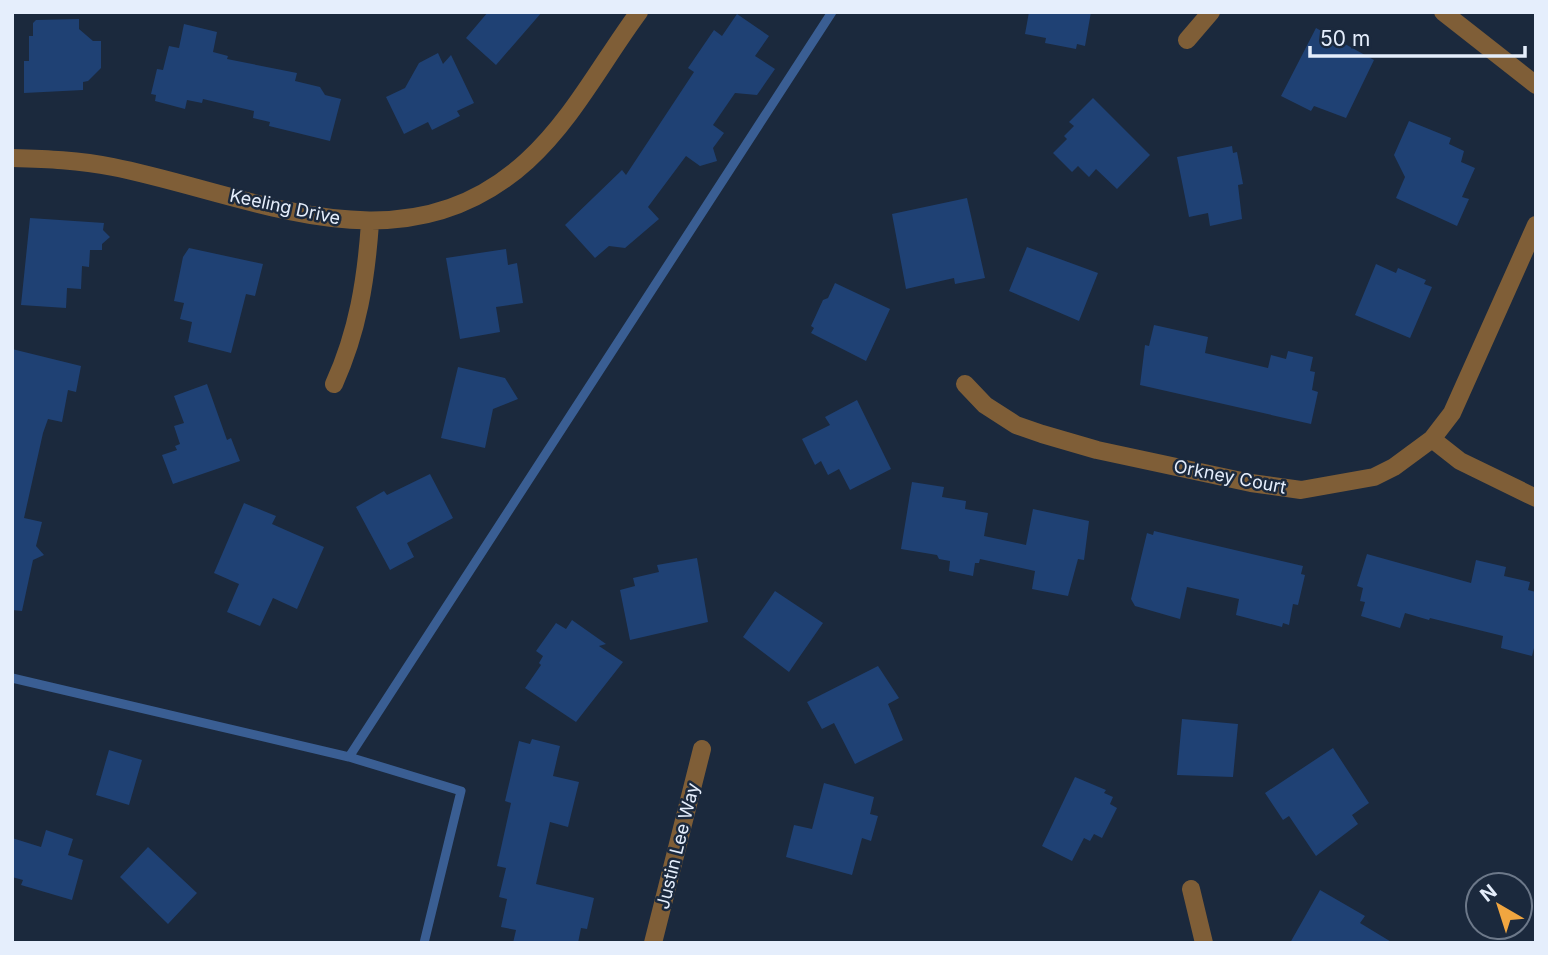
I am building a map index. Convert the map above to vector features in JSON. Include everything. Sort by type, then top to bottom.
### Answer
[{"type":"street","name":"Keeling Drive","points":[[12,158],[78,161],[114,167],[317,218],[370,223],[428,216],[461,203],[525,162],[575,106],[639,12]]},
{"type":"street","points":[[1187,40],[1211,12]]},
{"type":"street","points":[[1443,12],[1536,85]]},
{"type":"street","points":[[334,384],[360,314],[366,279],[370,223]]},
{"type":"street","name":"Orkney Court","points":[[964,384],[985,405],[1016,425],[1042,435],[1135,458],[1251,483],[1301,490],[1374,477],[1394,467],[1432,439],[1452,413],[1536,225]]},
{"type":"street","points":[[1432,439],[1460,461],[1492,480],[1536,498]]},
{"type":"street","name":"Justin Lee Way","points":[[653,943],[702,749]]},
{"type":"street","points":[[1191,889],[1204,943]]},
{"type":"building","points":[[488,12],[542,12],[496,65],[466,38]]},
{"type":"building","points":[[1029,12],[1091,12],[1085,46],[1077,44],[1076,49],[1045,43],[1046,38],[1025,34]]},
{"type":"building","points":[[737,14],[769,36],[755,56],[775,69],[757,95],[735,93],[713,125],[724,133],[713,148],[717,161],[700,166],[686,156],[648,207],[659,219],[625,248],[609,246],[595,258],[565,225],[622,170],[626,175],[694,72],[688,68],[714,30],[722,36]]},
{"type":"building","points":[[79,19],[79,29],[93,41],[101,41],[101,68],[88,81],[83,82],[83,90],[24,93],[24,61],[29,61],[29,36],[33,36],[33,23],[36,20]]},
{"type":"building","points":[[184,24],[217,32],[213,52],[228,56],[227,59],[297,73],[295,81],[320,87],[325,95],[341,99],[330,141],[269,126],[270,122],[253,118],[254,111],[203,99],[202,103],[187,100],[185,109],[155,101],[156,95],[151,94],[157,69],[163,70],[169,46],[179,48]]},
{"type":"building","points":[[1316,28],[1374,60],[1346,118],[1314,106],[1311,111],[1281,96]]},
{"type":"building","points":[[438,53],[443,64],[451,55],[474,103],[457,111],[460,116],[432,130],[428,122],[404,134],[386,97],[405,88],[419,63]]},
{"type":"building","points":[[1093,98],[1150,155],[1117,189],[1096,169],[1089,177],[1078,166],[1072,172],[1053,153],[1067,139],[1064,136],[1074,126],[1069,122]]},
{"type":"building","points":[[1409,121],[1451,138],[1449,144],[1464,151],[1461,162],[1475,168],[1462,197],[1469,199],[1457,226],[1396,198],[1405,177],[1394,155]]},
{"type":"building","points":[[1232,146],[1233,153],[1237,152],[1243,184],[1238,185],[1242,219],[1210,226],[1208,213],[1189,217],[1177,157]]},
{"type":"building","points":[[967,198],[985,278],[955,284],[954,278],[906,289],[892,214]]},
{"type":"building","points":[[30,218],[104,223],[103,230],[110,237],[102,244],[102,250],[90,250],[89,267],[82,266],[81,289],[67,288],[66,308],[21,305]]},
{"type":"building","points":[[1027,247],[1098,273],[1079,321],[1009,291]]},
{"type":"building","points":[[189,248],[263,264],[255,296],[246,294],[231,353],[188,342],[192,322],[180,319],[184,303],[174,301],[183,257]]},
{"type":"building","points":[[506,249],[508,265],[517,263],[523,303],[496,307],[500,332],[460,339],[446,258]]},
{"type":"building","points":[[1376,264],[1396,273],[1398,268],[1426,280],[1424,284],[1432,287],[1410,338],[1355,315]]},
{"type":"building","points":[[835,283],[890,309],[866,361],[811,333],[814,328],[811,326],[823,300],[828,298]]},
{"type":"building","points":[[1154,325],[1208,337],[1205,353],[1268,368],[1271,355],[1286,359],[1288,351],[1313,357],[1310,371],[1315,372],[1312,390],[1318,392],[1311,424],[1140,385],[1145,345],[1149,346]]},
{"type":"building","points":[[12,349],[81,366],[76,392],[68,390],[62,422],[48,419],[43,433],[24,518],[42,522],[36,546],[44,555],[33,560],[22,611],[12,610]]},
{"type":"building","points":[[458,367],[505,378],[518,399],[493,409],[485,448],[441,438]]},
{"type":"building","points":[[207,384],[227,440],[231,438],[240,461],[173,484],[162,455],[177,450],[175,446],[180,444],[174,426],[184,423],[174,396]]},
{"type":"building","points":[[857,400],[891,469],[850,490],[839,469],[828,475],[821,461],[815,465],[802,439],[830,425],[825,417]]},
{"type":"building","points":[[430,474],[453,518],[407,543],[414,557],[390,570],[356,507],[384,491],[387,495]]},
{"type":"building","points":[[912,482],[944,487],[942,497],[966,501],[965,509],[988,513],[984,536],[1026,545],[1033,509],[1089,521],[1084,560],[1078,559],[1068,596],[1032,589],[1035,571],[980,559],[979,563],[975,563],[973,576],[949,571],[950,561],[939,559],[937,555],[901,549]]},
{"type":"building","points":[[244,503],[276,516],[272,524],[324,547],[297,609],[273,598],[260,626],[227,612],[239,584],[214,573]]},
{"type":"building","points":[[1154,531],[1303,566],[1301,574],[1305,575],[1298,605],[1293,604],[1289,625],[1283,623],[1282,627],[1236,615],[1239,599],[1187,587],[1180,619],[1135,606],[1131,599],[1147,533],[1153,535]]},
{"type":"building","points":[[1367,554],[1471,583],[1476,560],[1506,567],[1504,576],[1530,582],[1528,590],[1536,592],[1536,640],[1532,656],[1501,648],[1503,636],[1430,618],[1429,620],[1405,613],[1400,628],[1361,616],[1365,602],[1360,601],[1363,588],[1357,586]]},
{"type":"building","points":[[697,558],[708,622],[630,640],[620,590],[635,586],[633,578],[659,572],[657,565]]},
{"type":"building","points":[[775,591],[823,623],[789,672],[743,637]]},
{"type":"building","points":[[572,620],[606,644],[599,646],[623,662],[576,722],[525,688],[541,665],[539,663],[543,656],[536,651],[556,623],[566,629]]},
{"type":"building","points":[[878,666],[899,698],[888,704],[903,740],[855,764],[834,723],[822,729],[807,702]]},
{"type":"building","points":[[1182,719],[1238,724],[1233,777],[1177,775]]},
{"type":"building","points":[[532,739],[560,746],[553,776],[579,782],[568,827],[550,822],[536,884],[594,898],[587,929],[581,928],[578,943],[513,943],[516,930],[501,927],[507,899],[499,897],[506,868],[497,866],[511,803],[505,801],[519,741],[530,744]]},
{"type":"building","points":[[1333,748],[1369,803],[1352,815],[1358,824],[1316,856],[1289,816],[1283,820],[1265,793]]},
{"type":"building","points":[[109,750],[142,760],[129,805],[96,795]]},
{"type":"building","points":[[1075,777],[1106,790],[1104,793],[1113,797],[1110,804],[1117,808],[1102,838],[1094,834],[1090,841],[1084,838],[1072,861],[1042,846]]},
{"type":"building","points":[[824,783],[874,797],[870,814],[878,816],[871,841],[862,838],[852,875],[786,857],[794,825],[812,829]]},
{"type":"building","points":[[46,830],[73,839],[68,855],[83,860],[72,900],[21,885],[23,880],[12,877],[12,838],[41,847]]},
{"type":"building","points":[[148,847],[197,893],[168,924],[120,877]]},
{"type":"building","points":[[1320,890],[1365,916],[1360,923],[1393,943],[1290,943]]},
{"type":"waterway","points":[[349,757],[832,12]]},
{"type":"waterway","points":[[12,678],[349,757],[461,791],[424,943]]}]
